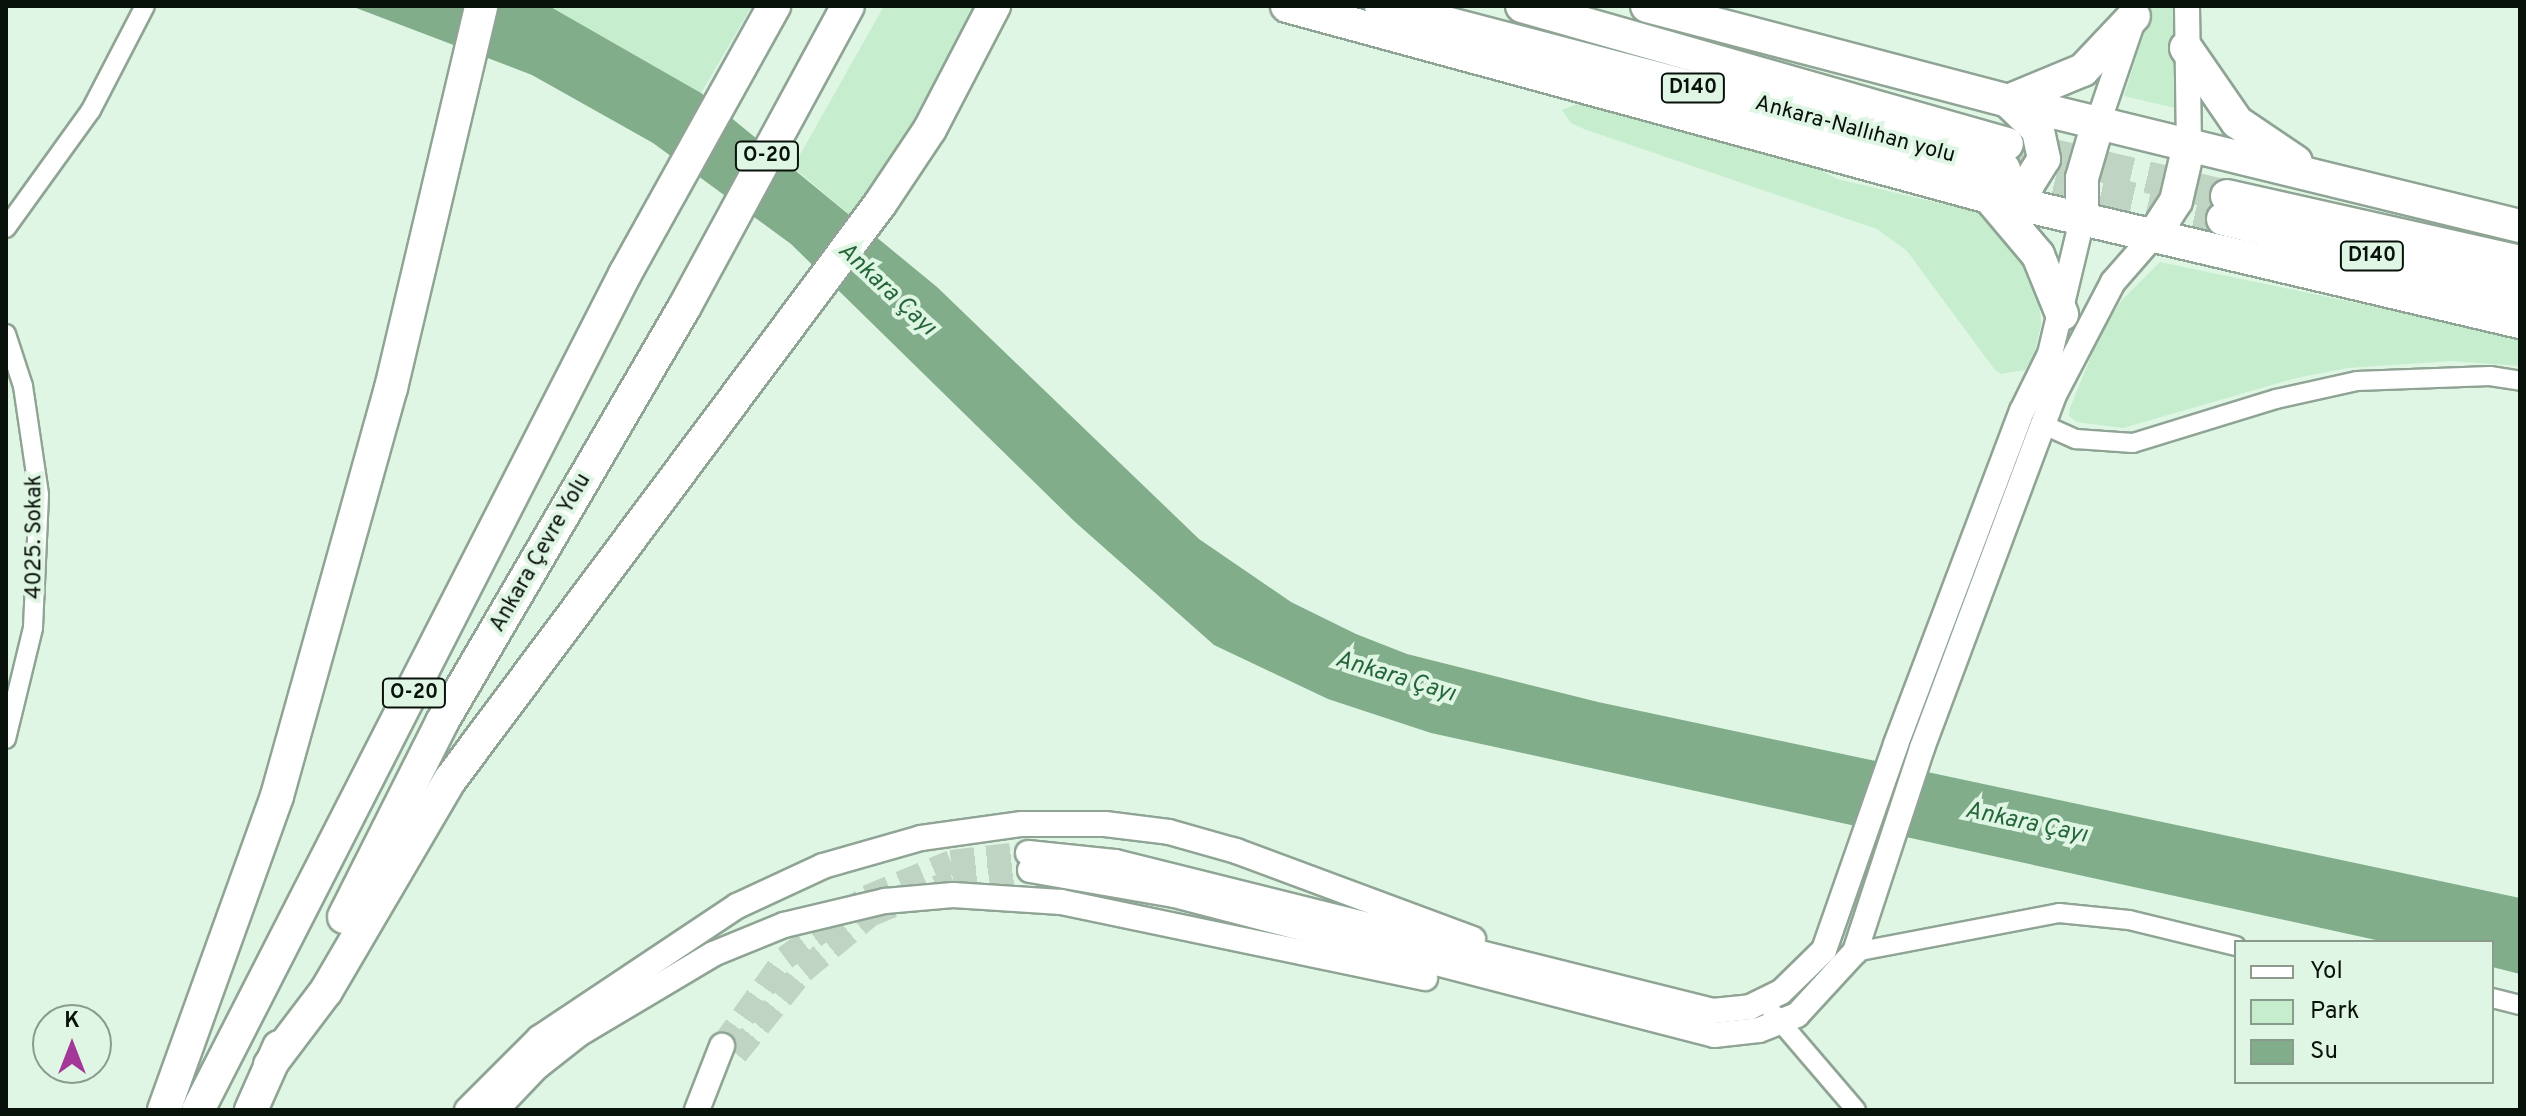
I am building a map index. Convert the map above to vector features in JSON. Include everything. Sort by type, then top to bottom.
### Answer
[{"type":"highway","points":[[164,1110],[277,796],[391,388],[481,6]]},
{"type":"highway","name":"Ankara Çevre Yolu","points":[[198,1110],[625,274],[774,6]]},
{"type":"highway","name":"Ankara Çevre Yolu","points":[[251,1110],[270,1065],[442,722],[685,306],[848,6]]},
{"type":"highway","points":[[270,1065],[326,991],[450,780],[759,361],[880,204],[930,129],[994,6]]},
{"type":"highway","points":[[1287,6],[2000,170],[2027,186],[2044,159],[2038,130],[2008,101]]},
{"type":"highway","name":"Ankara-Nallıhan yolu","points":[[1381,6],[2000,170]]},
{"type":"highway","name":"Ankara-Nallıhan yolu","points":[[1522,6],[2000,170]]},
{"type":"highway","points":[[1648,6],[2008,101],[2520,226]]},
{"type":"highway","points":[[2008,101],[2083,70],[2135,11]]},
{"type":"highway","points":[[2186,48],[2237,122],[2319,177]]},
{"type":"highway","points":[[2082,220],[2083,168],[2098,123]]},
{"type":"highway","points":[[2154,235],[2176,201],[2189,145]]},
{"type":"highway","points":[[2000,170],[2082,220],[2520,322]]},
{"type":"highway","points":[[2000,170],[2062,314]]},
{"type":"highway","name":"D140","points":[[2520,262],[2225,208],[2520,293]]},
{"type":"main road","points":[[2187,6],[2189,145]]},
{"type":"main road","points":[[2098,123],[2135,11]]},
{"type":"main road","points":[[496,1110],[537,1067],[579,1034],[713,954],[784,925],[919,896],[1061,902],[1437,981],[1578,990],[1713,1011],[1765,1000],[1781,992],[1824,950],[1861,852],[1896,744],[2022,411],[2050,354],[2082,220]]},
{"type":"main road","points":[[1029,861],[1115,862],[1578,990],[1714,1035],[1779,1023],[1797,1015],[1855,952],[1922,748],[2044,425],[2113,282],[2154,235]]},
{"type":"main road","points":[[2022,411],[2044,425]]},
{"type":"main road","points":[[467,1110],[546,1033],[737,906],[823,866],[873,849],[967,830],[1105,824],[1169,832],[1236,851],[1578,990]]},
{"type":"main road","points":[[697,1110],[729,1050],[713,1110]]},
{"type":"street","points":[[6,228],[91,110],[140,10]]},
{"type":"street","name":"4025. Sokak","points":[[6,334],[39,495],[38,580],[20,696],[6,739]]},
{"type":"street","points":[[2044,425],[2076,439],[2133,443],[2276,399],[2357,381],[2490,376],[2520,381]]},
{"type":"street","points":[[1855,952],[2059,913],[2129,920],[2234,946]]},
{"type":"street","points":[[2494,998],[2520,1005]]},
{"type":"street","points":[[1765,1000],[1779,1023],[1856,1110]]},
{"type":"green space","points":[[549,6],[752,6],[701,93]]},
{"type":"green space","points":[[884,6],[980,6],[929,109],[856,220],[793,167]]},
{"type":"green space","points":[[2152,6],[2175,6],[2175,108],[2124,96]]},
{"type":"green space","points":[[1583,102],[1809,164],[1837,179],[1981,213],[2002,227],[2038,284],[2041,325],[2034,355],[2025,370],[2001,374],[1995,370],[1907,251],[1877,229],[1584,129],[1571,123],[1562,110]]},
{"type":"green space","points":[[2160,262],[2520,337],[2520,366],[2452,361],[2348,368],[2296,378],[2123,428],[2077,422],[2069,416],[2070,408],[2101,332],[2122,300]]},
{"type":"water","name":"Ankara Çayı","points":[[351,6],[549,6],[701,93],[937,287],[1199,539],[1291,602],[1356,634],[1407,654],[1598,702],[2520,898],[2520,974],[2494,968],[2494,940],[2376,940],[1431,733],[1328,699],[1214,645],[1074,521],[791,244],[653,143],[532,75]]},
{"type":"tunnel","points":[[2007,144],[2227,196]]},
{"type":"tunnel","points":[[2008,170],[2223,219]]},
{"type":"tunnel","points":[[722,1046],[785,958],[867,897],[951,862],[1028,853]]},
{"type":"tunnel","points":[[736,1054],[803,971],[870,915],[953,881],[1030,870]]}]
